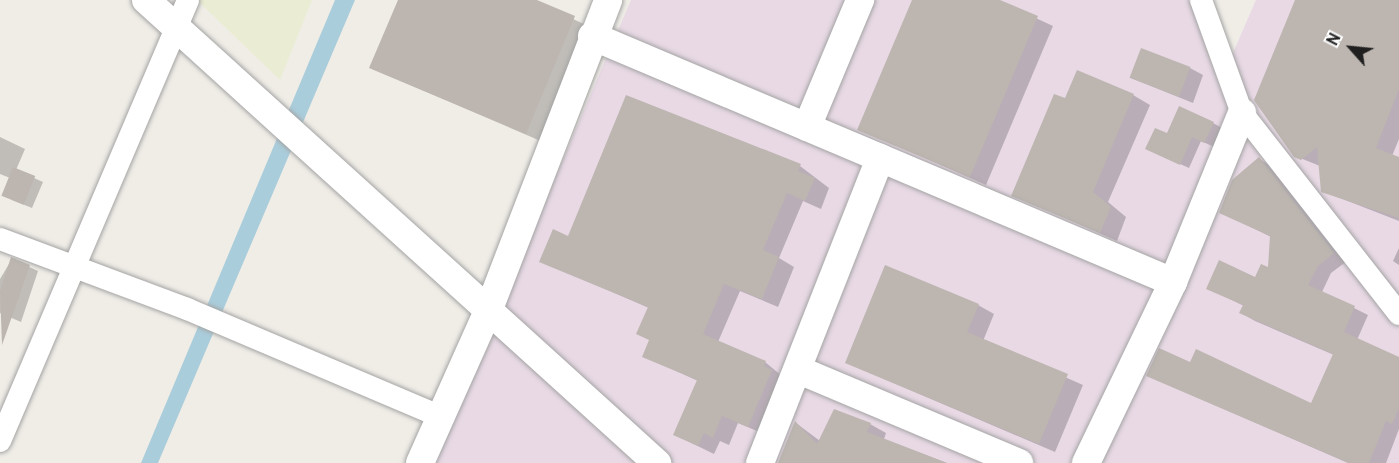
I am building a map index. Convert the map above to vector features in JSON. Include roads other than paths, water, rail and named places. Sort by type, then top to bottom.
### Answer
[{"type":"street","points":[[146,0],[176,29],[308,142],[657,463]]},
{"type":"street","points":[[0,441],[188,0]]},
{"type":"street","points":[[420,463],[489,309],[592,36],[608,0]]},
{"type":"street","points":[[807,128],[860,0]]},
{"type":"street","points":[[1201,0],[1242,113],[1399,314]]},
{"type":"street","points":[[592,36],[1173,282]]},
{"type":"street","points":[[1086,463],[1173,282],[1242,113]]},
{"type":"street","points":[[760,463],[799,370],[880,158]]},
{"type":"street","points":[[0,239],[74,264],[187,309],[441,417]]},
{"type":"street","points":[[799,370],[1019,463]]},
{"type":"water","points":[[335,0],[355,0],[158,463],[141,463]]}]
